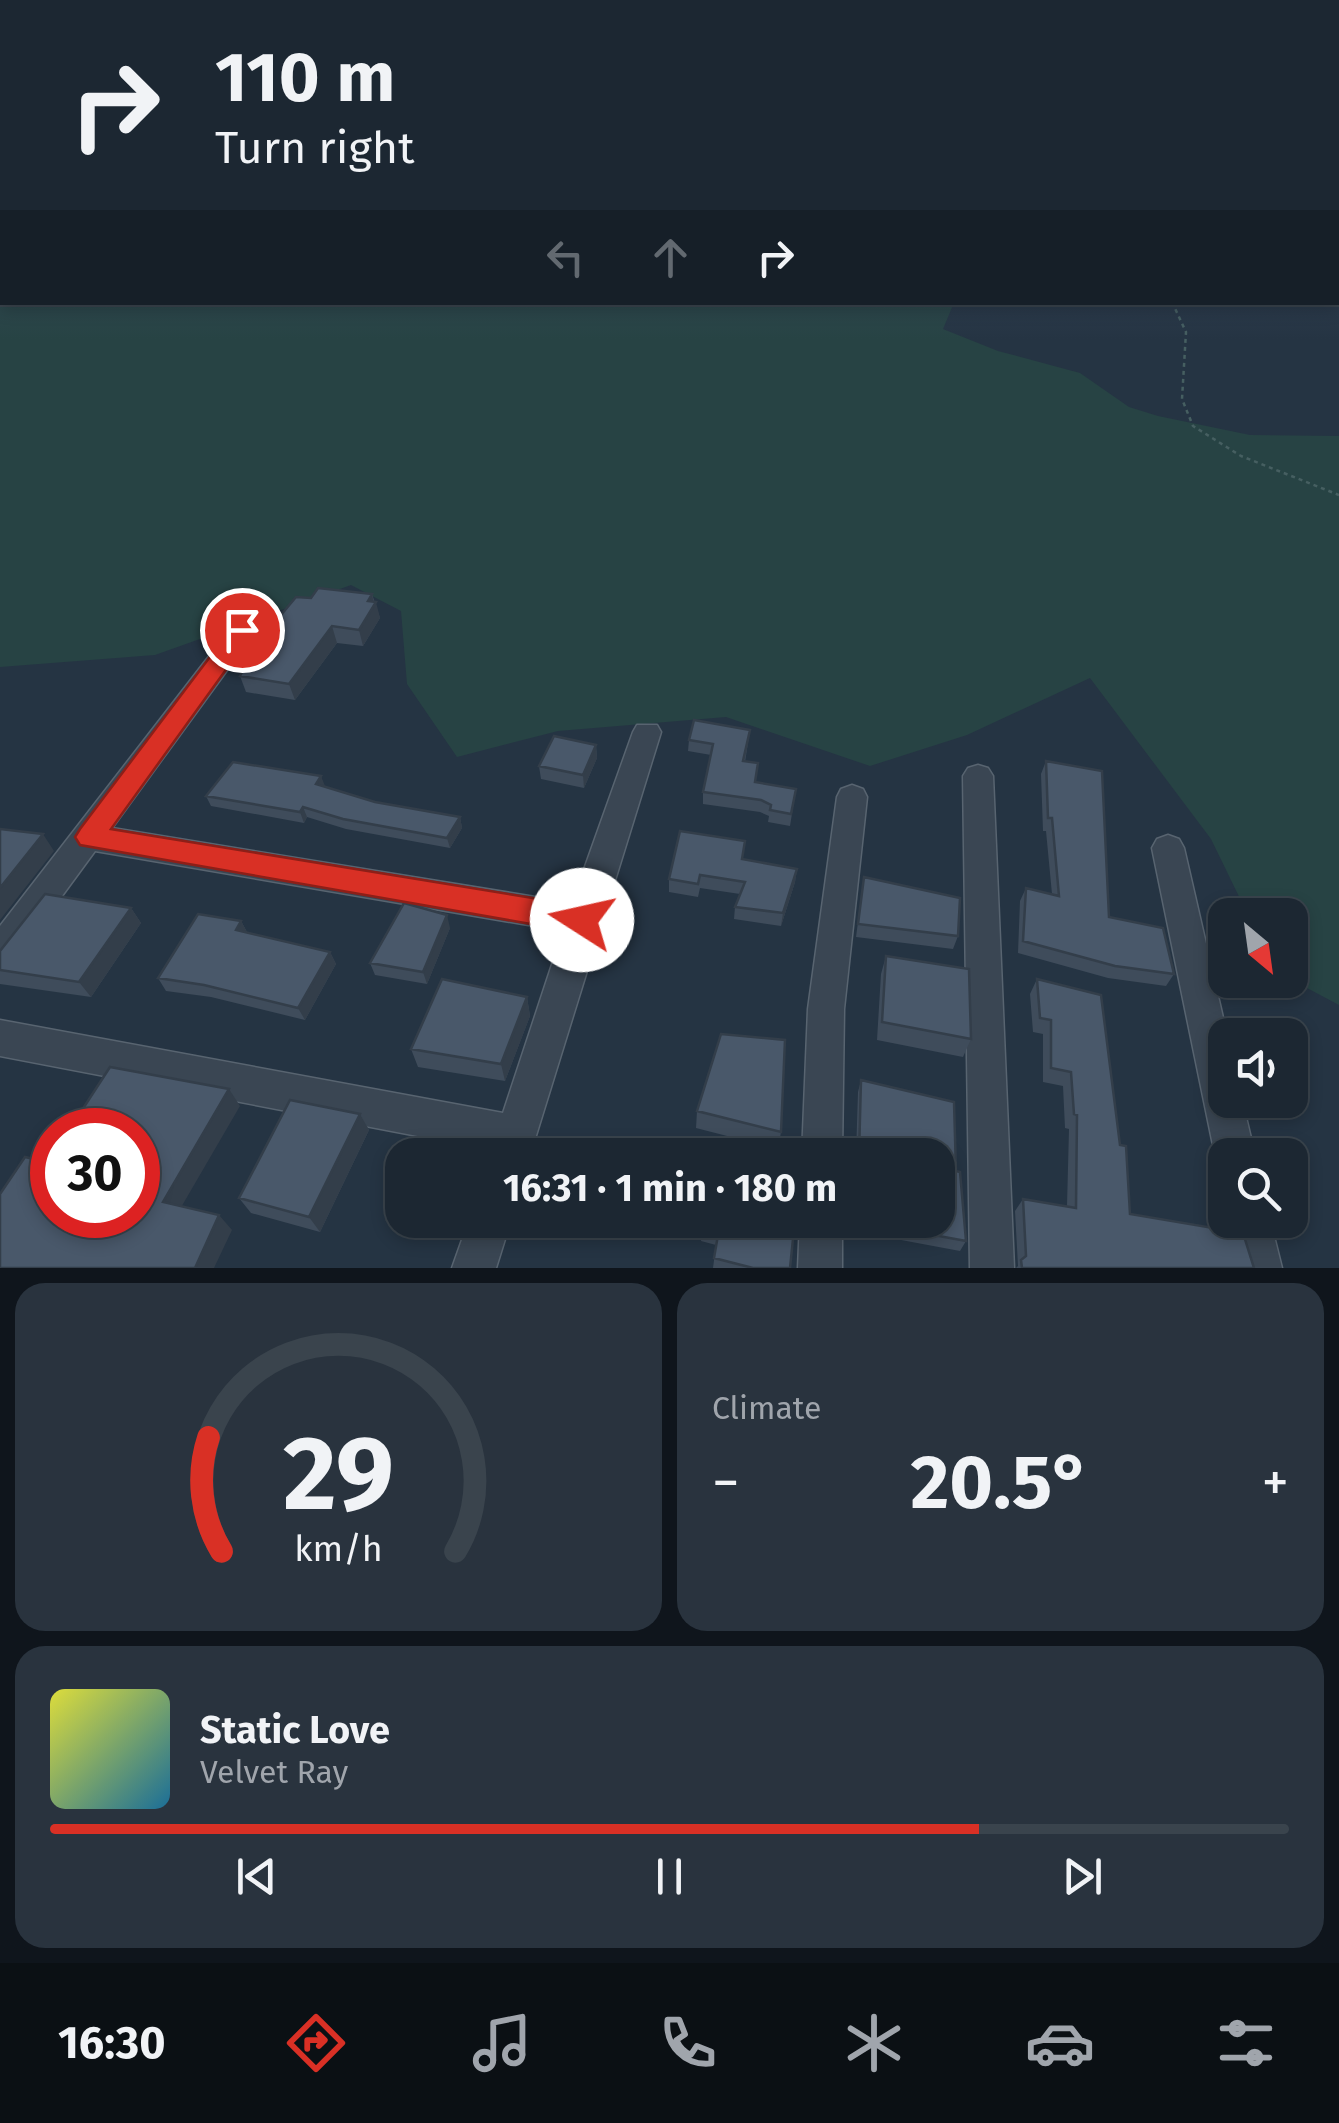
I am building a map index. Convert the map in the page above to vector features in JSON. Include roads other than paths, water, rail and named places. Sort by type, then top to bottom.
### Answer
[{"type":"street","points":[[0,953],[242,630]]},
{"type":"street","points":[[515,1138],[582,920],[647,732]]},
{"type":"street","points":[[978,776],[992,1268]]},
{"type":"street","points":[[822,1138],[826,1009],[852,797]]},
{"type":"street","points":[[90,837],[582,920]]},
{"type":"street","points":[[1168,848],[1231,1138]]},
{"type":"street","points":[[0,1038],[479,1138]]},
{"type":"street","points":[[474,1268],[484,1238]]},
{"type":"street","points":[[820,1268],[821,1238]]},
{"type":"street","points":[[1254,1238],[1260,1268]]}]
